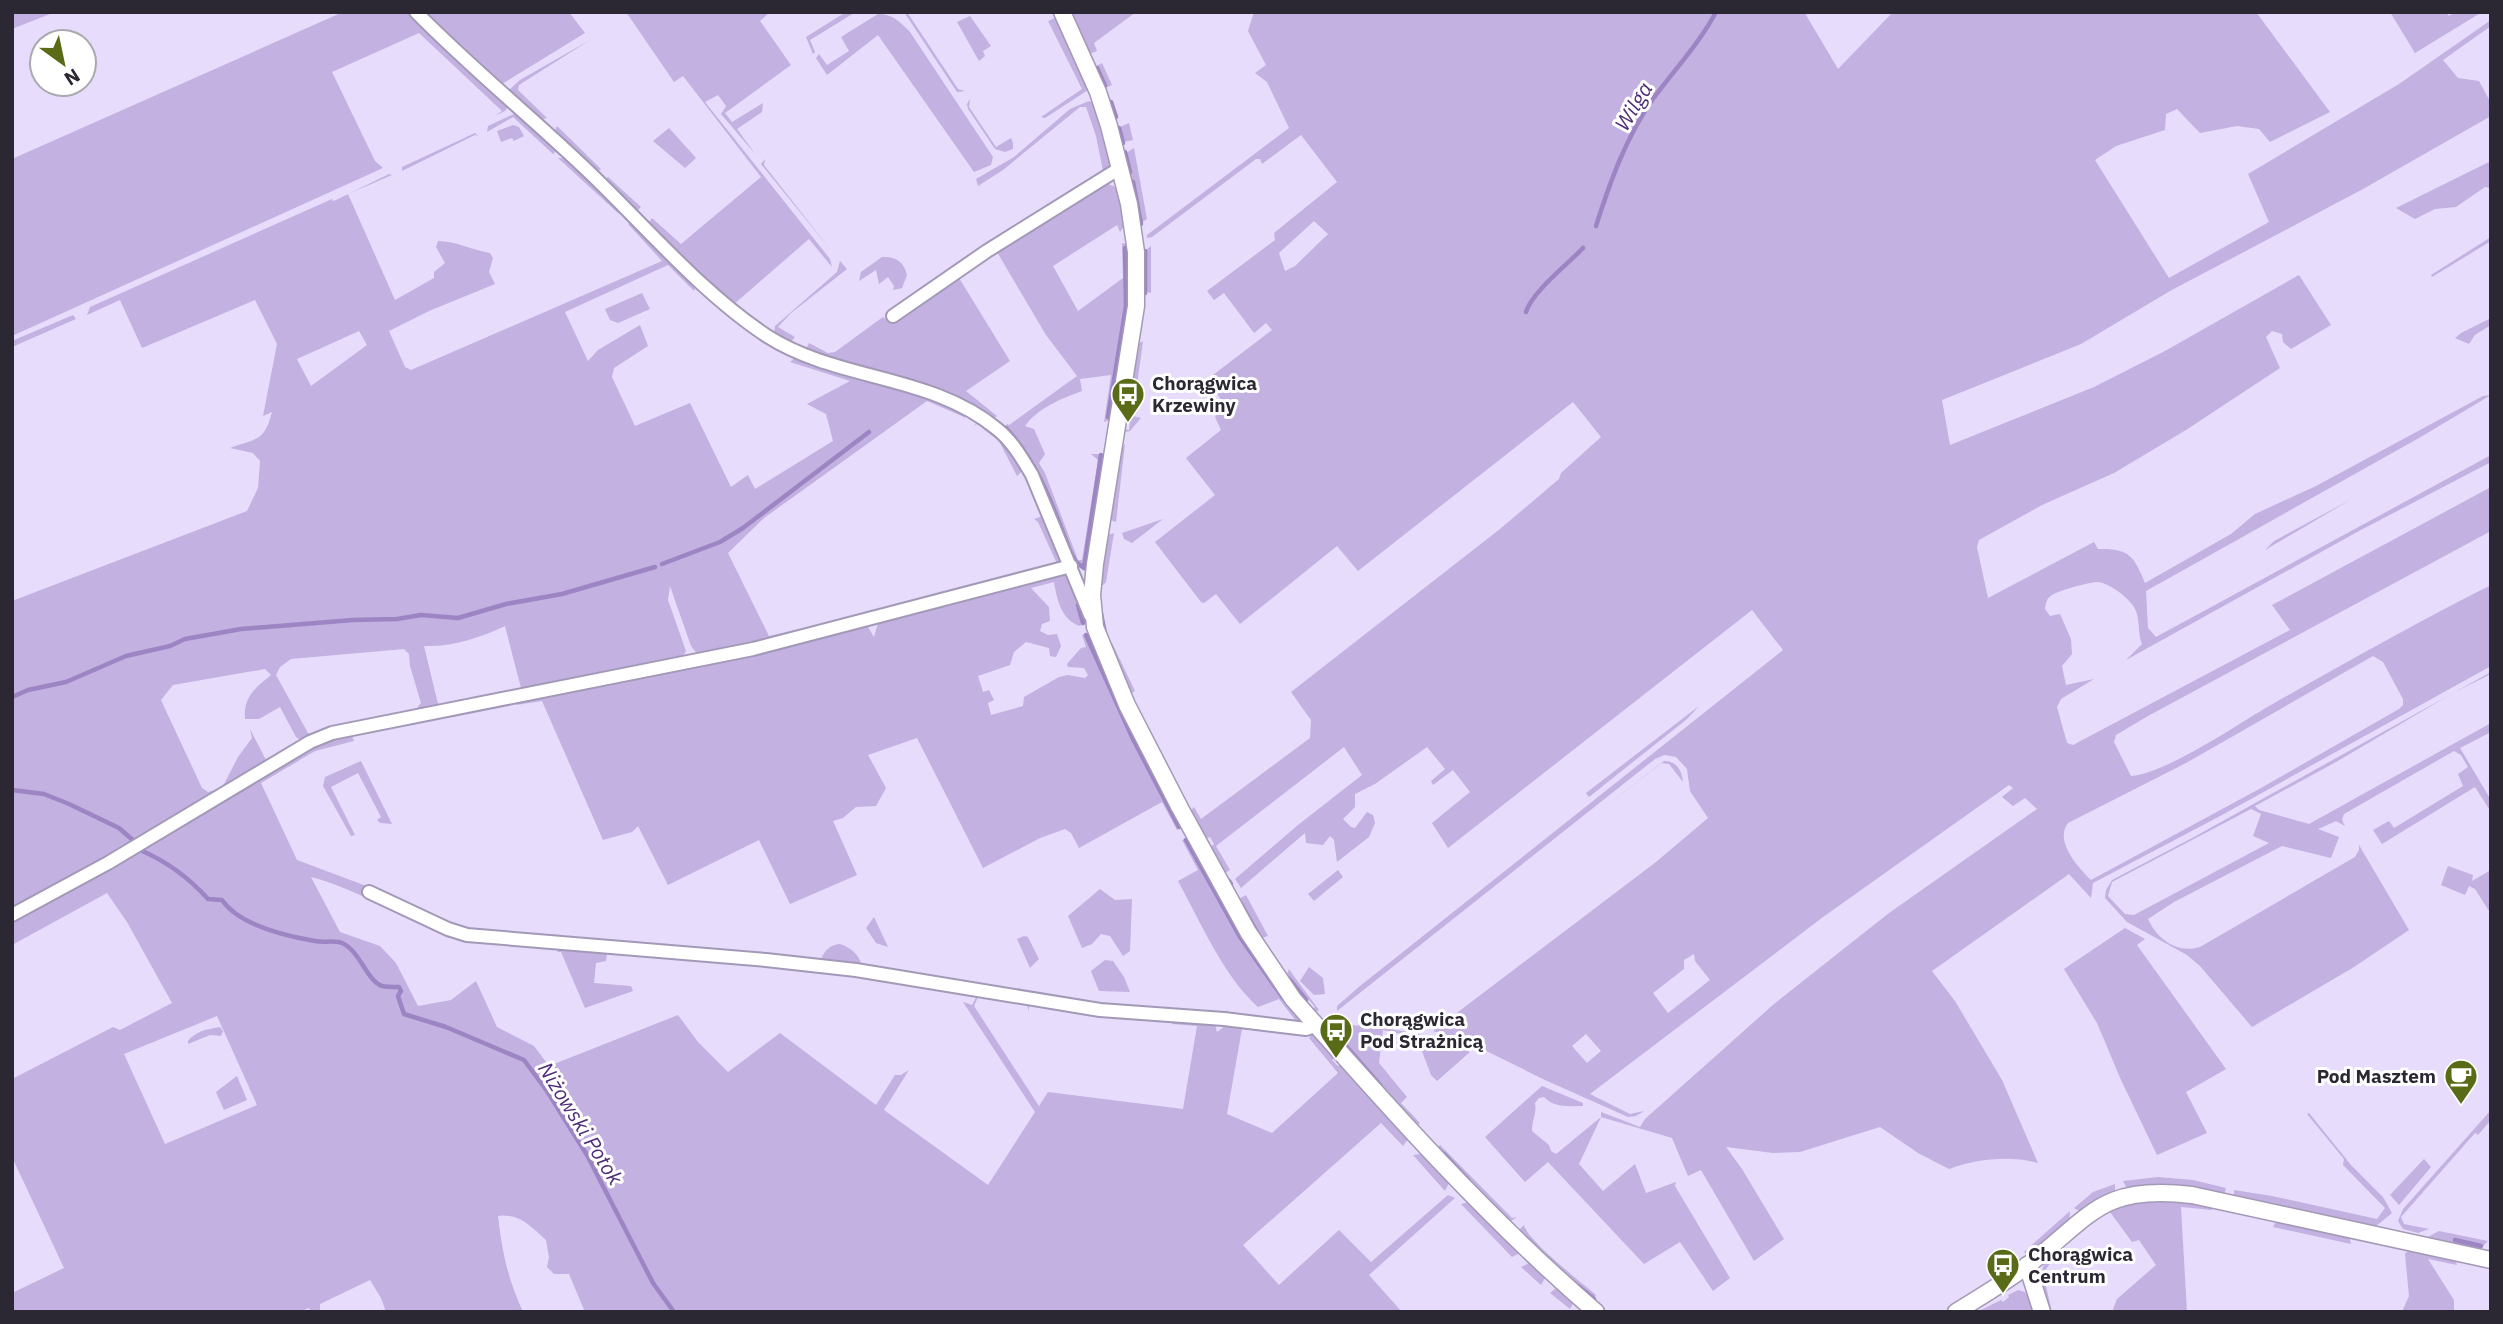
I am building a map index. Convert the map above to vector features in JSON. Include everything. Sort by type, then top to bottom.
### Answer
[{"type":"street","points":[[416,12],[498,91],[545,129],[713,292],[766,335],[799,354],[823,363],[906,385],[939,397],[973,412],[996,428],[1020,455],[1032,475],[1146,744],[1239,917],[1276,975],[1427,1148],[1508,1232],[1596,1312]]},
{"type":"street","points":[[1062,12],[1100,98],[1121,168],[1136,252],[1136,306],[1094,577],[1092,611],[1095,627]]},
{"type":"street","points":[[893,316],[987,251],[1121,168]]},
{"type":"street","points":[[12,915],[108,863],[310,742],[332,733],[753,649],[1071,566]]},
{"type":"street","points":[[1077,581],[1086,582],[1094,577]]},
{"type":"street","points":[[369,892],[448,929],[467,935],[844,969],[1100,1010],[1224,1019],[1306,1029],[1317,1025]]},
{"type":"street","points":[[1956,1312],[2027,1265],[2096,1208],[2126,1196],[2156,1192],[2192,1195],[2491,1260]]},
{"type":"street","points":[[2027,1265],[2042,1312]]},
{"type":"shaded area","points":[[12,12],[55,12],[12,29]]},
{"type":"shaded area","points":[[343,12],[409,12],[508,107],[505,111],[494,116],[502,111],[419,33],[332,72],[375,161],[383,168],[12,336],[12,159]]},
{"type":"shaded area","points":[[423,12],[569,12],[585,33],[502,84],[495,83]]},
{"type":"shaded area","points":[[626,12],[770,12],[760,21],[791,65],[725,113],[732,122],[763,103],[762,112],[737,129],[756,155],[721,114],[726,106],[718,95],[705,102],[830,259],[832,267],[809,239],[733,305],[648,224],[652,218],[681,244],[761,177],[683,76],[674,82]]},
{"type":"shaded area","points":[[846,12],[854,13],[810,40],[815,52],[813,54],[806,37]]},
{"type":"shaded area","points":[[904,12],[907,12],[958,89],[965,91],[957,92]]},
{"type":"shaded area","points":[[1067,12],[1136,12],[1094,43],[1097,51],[1087,55]]},
{"type":"shaded area","points":[[1254,12],[1808,12],[1806,15],[1838,69],[1893,12],[2256,12],[2330,112],[2270,142],[2259,129],[2237,126],[2200,133],[2177,109],[2166,114],[2165,130],[2116,146],[2095,160],[2169,278],[2269,222],[2248,174],[2399,84],[2491,20],[2491,26],[2443,60],[2458,78],[2479,81],[2491,103],[2491,116],[2363,189],[2170,291],[2081,344],[1942,400],[1950,445],[2094,387],[2165,351],[2299,275],[2331,325],[2291,349],[2283,342],[2282,334],[2272,331],[2266,337],[2280,368],[2186,430],[2114,473],[2042,505],[1979,540],[1977,547],[1988,598],[2094,542],[2098,549],[2117,550],[2129,556],[2145,583],[2231,534],[2255,514],[2316,486],[2483,396],[2491,395],[2146,591],[2148,628],[2156,637],[2491,455],[2491,462],[2359,531],[2126,660],[2142,644],[2138,616],[2131,603],[2113,588],[2099,582],[2067,589],[2050,597],[2045,609],[2050,616],[2060,614],[2071,639],[2072,654],[2062,666],[2066,685],[2094,679],[2061,699],[2057,707],[2067,743],[2073,745],[2290,630],[2272,605],[2491,487],[2491,531],[2148,716],[2116,735],[2114,742],[2131,776],[2162,767],[2491,585],[2491,666],[2093,883],[2091,898],[2069,874],[1932,971],[1955,1001],[2002,1080],[2038,1163],[1993,1159],[1949,1169],[1918,1153],[1880,1127],[1800,1152],[1773,1153],[1726,1147],[1784,1239],[1754,1261],[1701,1170],[1688,1176],[1672,1138],[1601,1117],[1601,1112],[1640,1127],[1645,1119],[1774,1004],[1889,913],[2037,809],[2025,798],[2013,806],[2002,797],[2013,788],[2009,785],[1823,917],[1590,1094],[1630,1114],[1644,1111],[1636,1116],[1628,1117],[1466,1041],[1433,1031],[1656,862],[1708,818],[1690,791],[1687,769],[1676,757],[1664,755],[1655,759],[1337,1011],[1337,1006],[1360,986],[1783,650],[1752,610],[1448,848],[1432,823],[1470,792],[1453,770],[1433,785],[1431,781],[1445,769],[1427,747],[1375,784],[1355,794],[1355,807],[1343,819],[1355,828],[1367,812],[1373,815],[1375,823],[1369,837],[1337,862],[1334,840],[1330,836],[1323,845],[1306,843],[1305,833],[1241,888],[1235,879],[1362,775],[1344,747],[1216,846],[1230,870],[1222,875],[1208,849],[1214,844],[1210,837],[1203,840],[1189,813],[1194,807],[1201,819],[1310,738],[1311,720],[1291,692],[1500,529],[1559,479],[1561,473],[1601,437],[1573,402],[1358,571],[1337,546],[1240,624],[1216,594],[1204,603],[1201,602],[1155,542],[1215,495],[1186,458],[1221,430],[1215,417],[1223,404],[1209,378],[1272,330],[1266,323],[1254,333],[1224,293],[1214,300],[1207,291],[1275,240],[1274,233],[1337,182],[1301,135],[1262,164],[1260,159],[1256,159],[1152,237],[1147,238],[1147,235],[1289,128],[1267,82],[1255,73],[1266,65],[1248,31]],"holes":[[[1314,221],[1328,234],[1295,266],[1285,271],[1279,253]],[[2373,656],[2383,662],[2403,699],[2403,705],[2399,709],[2091,880],[2074,861],[2066,846],[2064,830],[2068,823],[2186,763]],[[1694,954],[1695,961],[1710,980],[1668,1013],[1653,993],[1684,969],[1684,960]],[[1586,1034],[1601,1051],[1587,1063],[1572,1046]]]},
{"type":"shaded area","points":[[2390,12],[2446,12],[2449,16],[2455,12],[2482,12],[2415,53]]},
{"type":"shaded area","points":[[878,14],[892,17],[910,32],[993,157],[991,165],[974,172],[878,35],[827,75],[816,58],[819,54],[827,65],[849,51],[841,37]]},
{"type":"shaded area","points":[[970,16],[991,46],[983,51],[985,56],[979,61],[957,22]]},
{"type":"shaded area","points":[[1055,18],[1088,90],[1045,118],[1041,117],[1082,89],[1048,21]]},
{"type":"shaded area","points":[[590,40],[519,85],[518,90],[547,118],[539,120],[508,91],[520,80]]},
{"type":"shaded area","points":[[1102,63],[1112,85],[1102,89],[1093,68]]},
{"type":"shaded area","points":[[970,99],[969,107],[996,147],[1011,138],[1013,149],[1005,152],[995,149],[968,109]]},
{"type":"shaded area","points":[[1089,101],[1095,104],[1112,165],[1103,171],[1096,136],[1086,107],[1080,107],[1003,170],[978,186],[976,179],[1014,157],[1070,109]]},
{"type":"shaded area","points":[[514,114],[521,114],[560,148],[553,154],[513,117],[487,132],[488,126]]},
{"type":"shaded area","points":[[1129,123],[1133,140],[1119,143],[1115,129]]},
{"type":"shaded area","points":[[513,125],[519,127],[524,136],[514,141],[512,138],[501,142],[497,131]]},
{"type":"shaded area","points":[[557,126],[601,169],[596,173],[554,133]]},
{"type":"shaded area","points":[[669,128],[696,158],[685,168],[653,141]]},
{"type":"shaded area","points":[[475,133],[478,136],[475,135],[402,171],[402,167]]},
{"type":"shaded area","points":[[1134,148],[1147,219],[1138,225],[1123,155]]},
{"type":"shaded area","points":[[558,158],[566,158],[579,169],[604,193],[619,214]]},
{"type":"shaded area","points":[[765,159],[764,165],[830,249],[761,164]]},
{"type":"shaded area","points":[[2491,161],[2491,188],[2485,187],[2456,207],[2435,209],[2415,219],[2396,208]]},
{"type":"shaded area","points":[[389,174],[392,175],[350,193]]},
{"type":"shaded area","points":[[608,177],[641,207],[636,212],[604,181]]},
{"type":"shaded area","points":[[1108,184],[1116,187],[1125,225],[1120,232],[1117,225],[1053,266],[1078,311],[1123,278],[1122,243],[1127,244],[1129,307],[1110,420],[1104,422],[1111,375],[1080,379],[1082,391],[1044,409],[1025,426],[1034,429],[1045,454],[1039,463],[1078,560],[1082,560],[1098,460],[1091,454],[1105,454],[1085,571],[1074,564],[1005,430],[1007,424],[1077,376],[1046,335],[997,252]]},
{"type":"shaded area","points":[[348,194],[395,300],[434,278],[434,272],[445,263],[436,247],[438,241],[490,253],[493,258],[489,272],[495,284],[389,331],[405,367],[411,370],[662,261],[628,224],[631,223],[696,284],[694,291],[668,265],[565,312],[588,361],[598,350],[640,325],[648,346],[614,368],[612,377],[635,426],[690,403],[731,487],[748,475],[755,489],[833,441],[826,414],[807,404],[850,381],[790,362],[795,358],[900,389],[966,415],[963,420],[964,417],[927,401],[764,518],[728,553],[769,636],[799,629],[796,635],[757,644],[755,641],[748,642],[699,656],[691,646],[670,586],[668,600],[686,651],[681,660],[522,692],[505,626],[466,641],[424,646],[439,708],[413,713],[421,703],[409,654],[404,649],[291,659],[280,667],[276,675],[308,733],[312,735],[302,741],[296,737],[280,707],[259,719],[245,719],[248,699],[271,675],[265,669],[173,685],[161,700],[202,788],[208,792],[222,788],[238,757],[252,738],[250,729],[267,762],[12,910],[12,601],[247,511],[258,488],[260,461],[253,453],[230,448],[258,438],[266,429],[272,412],[263,416],[277,344],[255,300],[142,348],[120,300],[87,315],[90,307]],"holes":[[[359,331],[367,345],[311,386],[297,359]]]},
{"type":"shaded area","points":[[2491,237],[2491,241],[2432,277],[2431,275]]},
{"type":"shaded area","points":[[1151,246],[1151,293],[1142,291],[1141,254]]},
{"type":"shaded area","points":[[882,257],[895,259],[904,267],[907,275],[902,288],[893,290],[894,286],[888,277],[879,284],[876,270],[859,281],[861,272]]},
{"type":"shaded area","points":[[840,261],[847,269],[791,313],[778,327],[795,337],[789,344],[774,336],[775,326],[837,272]]},
{"type":"shaded area","points":[[959,278],[1010,361],[966,391],[997,416],[994,418],[957,401],[805,351],[809,343],[828,353],[835,352],[883,317],[891,324],[941,287]]},
{"type":"shaded area","points":[[642,293],[650,309],[618,323],[610,320],[605,309]]},
{"type":"shaded area","points":[[73,315],[76,319],[12,347],[12,341]]},
{"type":"shaded area","points":[[2491,318],[2491,325],[2475,335],[2469,344],[2455,338],[2461,333]]},
{"type":"shaded area","points":[[1143,341],[1137,385],[1128,386],[1135,346]]},
{"type":"shaded area","points":[[1136,399],[1133,416],[1141,418],[1130,431],[1125,432],[1125,429],[1129,430],[1130,421],[1123,419],[1126,401]]},
{"type":"shaded area","points":[[977,422],[1003,440],[1024,469],[1017,476],[999,441],[977,424],[974,426]]},
{"type":"shaded area","points":[[1125,444],[1116,522],[1108,519],[1120,450]]},
{"type":"shaded area","points":[[2350,500],[2265,550],[2274,541]]},
{"type":"shaded area","points":[[1034,519],[1045,519],[1063,560],[1058,566],[1038,522]]},
{"type":"shaded area","points":[[1163,519],[1132,543],[1124,539],[1122,533]]},
{"type":"shaded area","points":[[1114,533],[1106,582],[1098,585],[1105,536]]},
{"type":"shaded area","points":[[1062,572],[1078,595],[1085,622],[1080,626],[1064,614],[1054,582],[1031,588],[1049,607],[1050,621],[1042,624],[1040,631],[1048,635],[1057,634],[1061,646],[1056,657],[1050,656],[1049,648],[1026,642],[1014,652],[1010,665],[978,676],[983,692],[989,690],[994,700],[988,703],[991,715],[1023,706],[1024,697],[1059,677],[1068,675],[1085,678],[1088,675],[1084,668],[1068,667],[1067,664],[1081,648],[1086,647],[1082,635],[1088,634],[1122,710],[1182,826],[1177,830],[1162,802],[1079,848],[1071,833],[1065,829],[1040,838],[983,868],[917,738],[868,755],[886,788],[876,806],[856,807],[843,818],[833,821],[857,875],[790,904],[759,840],[668,885],[638,826],[632,832],[603,840],[542,701],[516,705],[523,699],[864,626],[868,627],[874,637],[882,619]]},
{"type":"shaded area","points":[[1112,643],[1135,691],[1128,695],[1107,646]]},
{"type":"shaded area","points":[[2491,672],[2491,674],[2455,692]]},
{"type":"shaded area","points":[[2450,695],[2255,806],[2259,810],[2309,824],[2491,723],[2491,732],[2460,748],[2491,800],[2491,812],[2475,787],[2382,844],[2373,830],[2389,821],[2394,828],[2463,786],[2458,774],[2468,767],[2461,755],[2454,751],[2344,814],[2342,820],[2345,826],[2336,821],[2318,829],[2339,837],[2331,858],[2282,846],[2174,902],[2148,919],[2157,933],[2169,943],[2183,948],[2200,947],[2355,857],[2359,845],[2409,930],[2354,967],[2252,1027],[2200,966],[2187,955],[2127,922],[2105,898],[2112,880]],"holes":[[[2251,809],[2261,814],[2253,836],[2269,843],[2134,915],[2125,914],[2108,896],[2112,882]]]},
{"type":"shaded area","points":[[1699,706],[1687,719],[1589,797],[1586,793]]},
{"type":"shaded area","points":[[370,729],[373,732],[352,736],[354,741],[315,751],[261,783],[297,860],[369,887],[449,935],[449,938],[364,897],[311,877],[340,932],[380,946],[396,963],[418,1006],[451,1000],[476,981],[497,1027],[534,1046],[549,1066],[678,1015],[698,1042],[728,1072],[780,1033],[876,1105],[895,1075],[909,1070],[884,1110],[988,1185],[1035,1112],[963,1002],[972,1005],[978,994],[1029,1005],[1029,1011],[1027,1005],[978,997],[974,1006],[1039,1106],[1048,1092],[1183,1109],[1197,1026],[1172,1024],[1172,1019],[1215,1024],[1217,1032],[1229,1023],[1302,1032],[1307,1036],[1242,1029],[1227,1114],[1272,1133],[1338,1073],[1309,1038],[1312,1034],[1335,1057],[1332,1060],[1338,1066],[1341,1064],[1408,1139],[1403,1146],[1381,1123],[1243,1245],[1279,1285],[1339,1230],[1371,1262],[1448,1195],[1455,1198],[1369,1275],[1402,1312],[585,1312],[569,1274],[554,1274],[547,1267],[549,1257],[546,1240],[519,1219],[498,1216],[510,1277],[523,1312],[386,1312],[370,1280],[320,1304],[320,1312],[311,1312],[309,1308],[298,1312],[12,1312],[12,1293],[64,1268],[12,1157],[12,1079],[113,1027],[120,1030],[172,1003],[127,922],[107,893],[12,945],[12,921],[149,845],[309,745]],"holes":[[[217,1016],[257,1105],[165,1144],[124,1054]]]},
{"type":"shaded area","points":[[361,761],[392,824],[380,823],[377,820],[381,817],[358,773],[331,787],[355,835],[351,836],[323,786],[325,777]]},
{"type":"shaded area","points":[[1669,761],[1675,765],[1683,782],[1669,764],[1661,763]]},
{"type":"shaded area","points":[[1188,839],[1243,936],[1303,1019],[1301,1023],[1227,1016],[1226,1009],[1229,1014],[1296,1021],[1279,999],[1258,1007],[1234,980],[1213,948],[1178,881],[1198,870],[1182,840]]},
{"type":"shaded area","points":[[2448,866],[2473,875],[2472,881],[2491,870],[2491,914],[2475,889],[2469,886],[2465,895],[2441,885]]},
{"type":"shaded area","points":[[1338,870],[1343,877],[1314,901],[1308,894]]},
{"type":"shaded area","points":[[1100,889],[1115,900],[1132,899],[1130,951],[1123,956],[1110,936],[1101,934],[1092,944],[1082,948],[1068,916]]},
{"type":"shaded area","points":[[1246,895],[1268,936],[1259,939],[1237,900]]},
{"type":"shaded area","points":[[874,917],[888,947],[876,943],[866,928]]},
{"type":"shaded area","points":[[2125,928],[2145,939],[2137,945],[2226,1069],[2186,1092],[2207,1133],[2157,1155],[2097,1023],[2064,969]]},
{"type":"shaded area","points":[[1028,937],[1039,959],[1030,968],[1017,939]]},
{"type":"shaded area","points":[[840,944],[854,952],[862,966],[761,956],[760,952],[821,959],[828,948]]},
{"type":"shaded area","points":[[562,946],[624,952],[625,955],[607,953],[606,961],[596,963],[594,983],[631,986],[633,991],[585,1008],[561,952],[557,952]]},
{"type":"shaded area","points":[[1105,960],[1113,961],[1130,992],[1099,991],[1091,971]]},
{"type":"shaded area","points":[[1309,967],[1323,978],[1325,994],[1314,995],[1300,981]]},
{"type":"shaded area","points":[[1289,969],[1319,1010],[1316,1012],[1313,1009],[1315,1007],[1308,999],[1305,1001],[1286,977]]},
{"type":"shaded area","points":[[1330,1024],[1419,1034],[1470,1052],[1437,1081],[1431,1075],[1417,1038],[1383,1030],[1379,1063],[1407,1097],[1401,1103],[1420,1123],[1415,1127],[1329,1028]]},
{"type":"shaded area","points":[[220,1027],[223,1031],[221,1036],[210,1035],[188,1044],[198,1033]]},
{"type":"shaded area","points":[[237,1076],[247,1100],[224,1110],[216,1092]]},
{"type":"shaded area","points":[[1542,1086],[1583,1103],[1583,1106],[1562,1106],[1544,1097],[1535,1103],[1532,1131],[1556,1154],[1601,1117],[1579,1164],[1603,1191],[1635,1164],[1646,1193],[1676,1182],[1675,1186],[1730,1278],[1713,1291],[1680,1242],[1644,1264],[1548,1162],[1525,1182],[1485,1137]]},
{"type":"shaded area","points":[[2491,1110],[2491,1120],[2478,1135],[2475,1133],[2401,1217],[2404,1224],[2429,1229],[2418,1233],[2403,1229],[2398,1221],[2403,1209]]},
{"type":"shaded area","points":[[2309,1113],[2351,1165],[2383,1197],[2392,1213],[2375,1227],[2234,1196],[2234,1190],[2272,1196],[2377,1219],[2385,1208],[2343,1165],[2344,1159],[2307,1114]]},
{"type":"shaded area","points":[[1440,1145],[1512,1218],[1517,1217],[1508,1223],[1435,1149]]},
{"type":"shaded area","points":[[1421,1154],[1449,1183],[1445,1191],[1413,1155]]},
{"type":"shaded area","points":[[2424,1159],[2431,1167],[2399,1205],[2390,1195]]},
{"type":"shaded area","points":[[2158,1177],[2193,1180],[2226,1188],[2224,1195],[2127,1189],[2123,1181]]},
{"type":"shaded area","points":[[2115,1184],[2115,1192],[2102,1197],[2081,1212],[2074,1208],[2093,1192]]},
{"type":"shaded area","points":[[2139,1200],[2182,1200],[2212,1206],[2212,1210],[2181,1207],[2187,1312],[2112,1312],[2117,1299],[2156,1265],[2139,1240],[2132,1242],[2110,1212],[2096,1220],[2109,1209]]},
{"type":"shaded area","points":[[1469,1202],[1520,1253],[1512,1257],[1461,1204]]},
{"type":"shaded area","points":[[2070,1211],[2069,1222],[2029,1257],[2024,1252]]},
{"type":"shaded area","points":[[2276,1221],[2349,1236],[2351,1244],[2273,1227]]},
{"type":"shaded area","points":[[1524,1225],[1544,1251],[1596,1295],[1592,1301],[1516,1233]]},
{"type":"shaded area","points":[[2439,1231],[2488,1241],[2479,1250],[2428,1237]]},
{"type":"shaded area","points":[[2075,1238],[2061,1249],[2043,1273],[2052,1312],[2049,1312],[2043,1286],[2042,1276],[2043,1268],[2053,1253]]},
{"type":"shaded area","points":[[2410,1249],[2455,1259],[2457,1265],[2428,1259],[2454,1300],[2454,1312],[2402,1312],[2409,1296],[2405,1254]]},
{"type":"shaded area","points":[[1529,1263],[1545,1278],[1541,1285],[1521,1267]]},
{"type":"shaded area","points":[[1556,1288],[1574,1302],[1570,1309],[1550,1293]]},
{"type":"shaded area","points":[[2018,1290],[2025,1292],[2036,1312],[1977,1312],[2001,1300],[2003,1302],[2008,1295]]},
{"type":"waterway","name":"Wilga","points":[[1596,226],[1613,176],[1643,114],[1716,12]]},
{"type":"waterway","points":[[1097,68],[1105,86]]},
{"type":"waterway","points":[[1111,102],[1116,117]]},
{"type":"waterway","points":[[1119,128],[1123,143]]},
{"type":"waterway","points":[[1125,152],[1130,172]]},
{"type":"waterway","points":[[1133,182],[1141,224]]},
{"type":"waterway","points":[[1108,417],[1126,306],[1125,248]]},
{"type":"waterway","name":"Wilga","points":[[1526,312],[1543,287],[1583,248]]},
{"type":"waterway","points":[[1145,251],[1145,293]]},
{"type":"waterway","points":[[1006,428],[1028,456],[1051,502],[1070,551],[1076,562],[1084,568],[1101,455]]},
{"type":"waterway","points":[[662,564],[720,542],[743,528],[869,432]]},
{"type":"waterway","points":[[12,697],[28,690],[66,682],[126,656],[170,646],[185,639],[241,629],[353,620],[397,619],[421,615],[458,618],[506,604],[562,594],[655,567]]},
{"type":"waterway","points":[[1078,605],[1083,623]]},
{"type":"waterway","points":[[1101,614],[1105,633]]},
{"type":"waterway","points":[[1086,635],[1133,739],[1179,827]]},
{"type":"waterway","name":"Niżowski Potok","points":[[12,790],[44,794],[69,804],[119,828],[134,841]]},
{"type":"waterway","points":[[1186,840],[1240,937],[1283,998]]},
{"type":"waterway","name":"Niżowski Potok","points":[[140,850],[177,871],[208,899],[222,900],[251,923],[318,942],[342,943],[354,952],[377,983],[399,987],[401,991],[398,996],[404,1014],[446,1027],[524,1060],[587,1155],[653,1283],[674,1312]]},
{"type":"waterway","points":[[1241,904],[1258,934]]},
{"type":"waterway","points":[[1289,979],[1306,1000]]},
{"type":"waterway","points":[[1331,1029],[1380,1085]]},
{"type":"waterway","points":[[1444,1154],[1469,1181]]},
{"type":"waterway","points":[[2455,1240],[2481,1246]]},
{"type":"waterway","points":[[1578,1286],[1594,1299]]},
{"type":"place","name":"Chorągwica Krzewiny","points":[[1128,424]]},
{"type":"place","name":"Chorągwica Pod Strażnicą","points":[[1336,1060]]},
{"type":"place","name":"Pod Masztem","points":[[2461,1106]]},
{"type":"place","name":"Chorągwica Centrum","points":[[2003,1295]]}]
